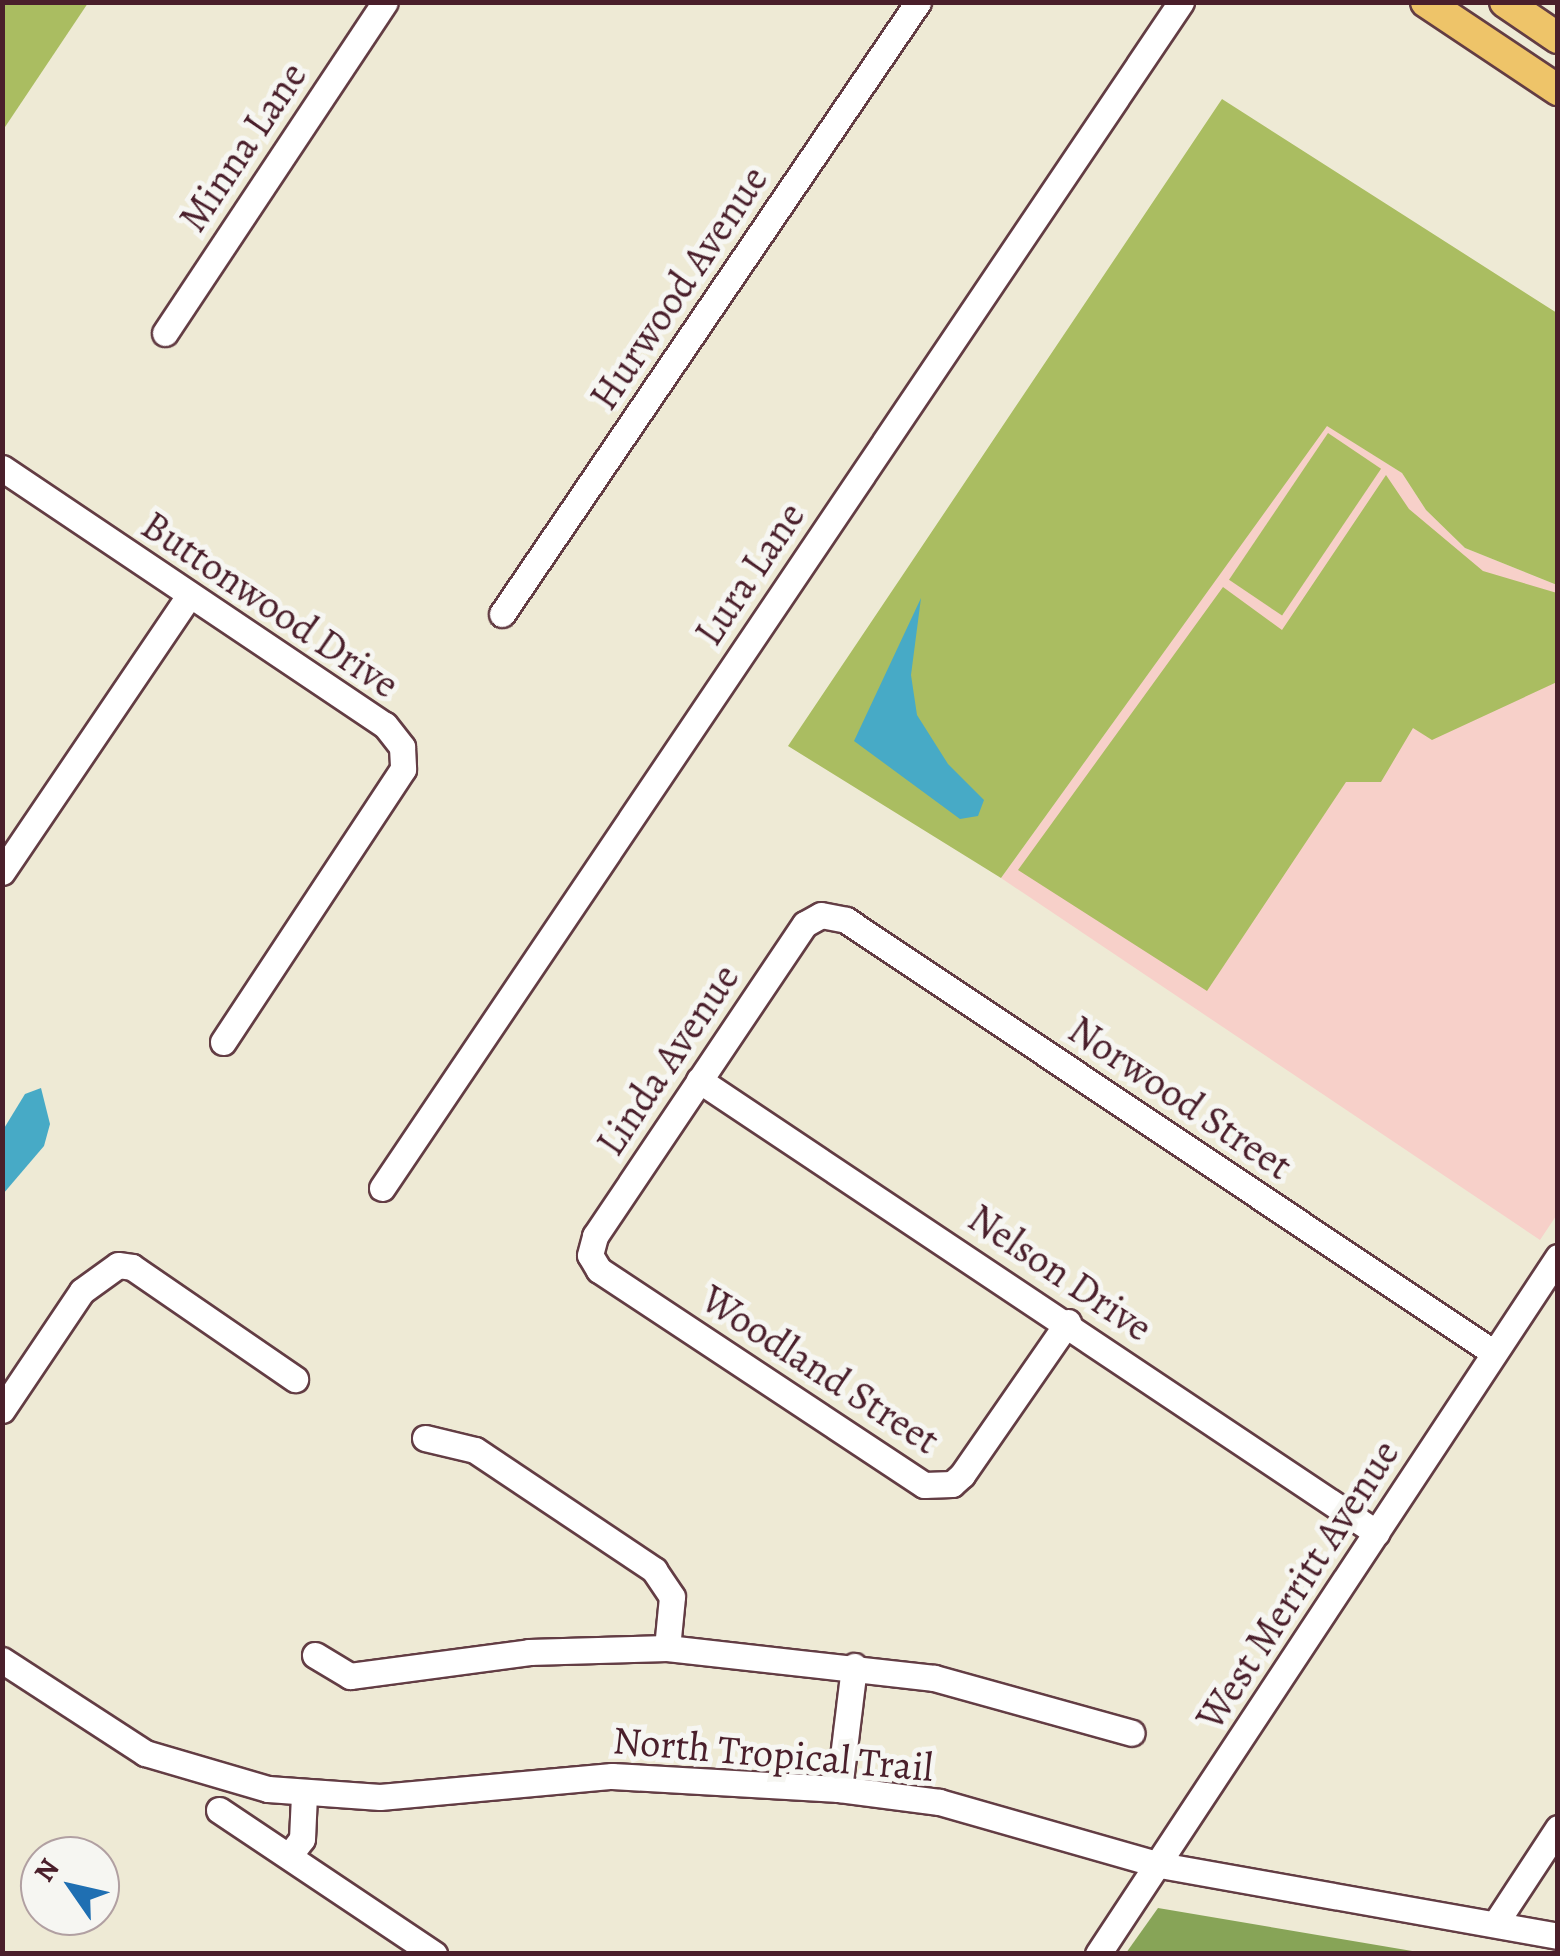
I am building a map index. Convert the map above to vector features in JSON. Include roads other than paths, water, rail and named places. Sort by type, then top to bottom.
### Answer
[{"type":"main road","points":[[1426,2],[1558,90]]},
{"type":"main road","points":[[1505,2],[1558,38]]},
{"type":"street","name":"Minna Lane","points":[[165,334],[385,2]]},
{"type":"street","name":"Hurwood Avenue","points":[[502,614],[918,2]]},
{"type":"street","name":"Lura Lane","points":[[382,1188],[1180,2]]},
{"type":"street","name":"Buttonwood Drive","points":[[2,468],[386,726],[402,746],[403,769],[223,1042]]},
{"type":"street","points":[[2,872],[188,596]]},
{"type":"street","name":"Linda Avenue","points":[[590,1256],[596,1236],[699,1080],[805,924],[821,915]]},
{"type":"street","name":"Norwood Street","points":[[821,915],[846,920],[1494,1353]]},
{"type":"street","name":"Nelson Drive","points":[[699,1080],[1068,1322],[1377,1533]]},
{"type":"street","name":"Woodland Street","points":[[590,1256],[599,1270],[924,1485],[952,1484],[962,1475],[1068,1322]]},
{"type":"street","name":"West Merritt Avenue","points":[[1098,1954],[1558,1256]]},
{"type":"street","points":[[2,1410],[82,1291],[118,1265],[132,1267],[295,1379]]},
{"type":"street","points":[[425,1438],[475,1450],[654,1570],[672,1597],[667,1648]]},
{"type":"street","points":[[314,1655],[350,1676],[529,1652],[667,1648],[854,1666],[976,1686],[1132,1733]]},
{"type":"street","name":"North Tropical Trail","points":[[2,1660],[144,1753],[304,1795],[380,1797],[612,1776],[839,1789],[939,1802],[1160,1865],[1558,1936]]},
{"type":"street","points":[[839,1789],[854,1666]]},
{"type":"street","points":[[289,1856],[302,1840],[304,1795]]},
{"type":"street","points":[[219,1810],[434,1954]]},
{"type":"street","points":[[1196,1810],[1191,1850],[1208,1874]]},
{"type":"street","points":[[1495,1924],[1558,1828]]},
{"type":"water","points":[[921,598],[911,675],[917,715],[948,764],[984,800],[978,816],[960,819],[854,741]]},
{"type":"water","points":[[41,1088],[50,1124],[44,1146],[3,1194],[3,1130],[25,1094]]}]
